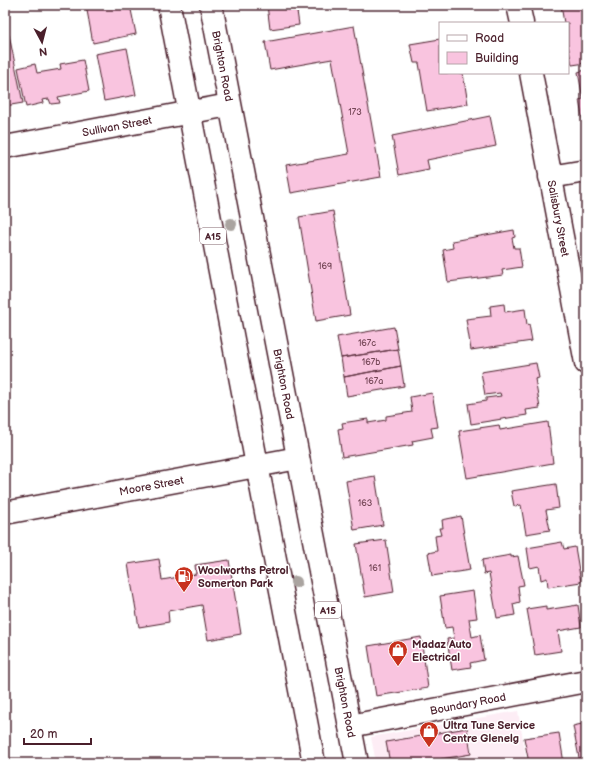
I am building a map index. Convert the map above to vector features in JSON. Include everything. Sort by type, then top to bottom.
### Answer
[{"type":"main road","name":"A15","points":[[169,5],[188,113],[258,466],[314,763]]},
{"type":"main road","name":"Brighton Road","points":[[211,5],[229,105],[357,763]]},
{"type":"main road","points":[[518,5],[522,22]]},
{"type":"main road","name":"Salisbury Street","points":[[531,74],[586,363]]},
{"type":"main road","name":"Sullivan Street","points":[[5,147],[229,105]]},
{"type":"main road","points":[[550,177],[586,171]]},
{"type":"main road","name":"Moore Street","points":[[5,513],[298,458]]},
{"type":"main road","name":"Boundary Road","points":[[350,726],[586,680]]},
{"type":"shaded area","points":[[518,711],[527,763],[376,763],[371,737]]},
{"type":"building","points":[[86,5],[130,5],[136,34],[93,43]]},
{"type":"building","points":[[267,5],[303,5],[303,10],[297,11],[299,25],[270,29]]},
{"type":"building","points":[[561,5],[586,5],[586,63],[572,65],[569,49],[569,22],[564,22]]},
{"type":"building","points":[[354,26],[381,177],[291,193],[286,165],[349,154],[332,59],[270,70],[265,42]]},
{"type":"building","points":[[9,35],[23,103],[5,106],[5,36]]},
{"type":"building","points":[[439,39],[439,74],[463,74],[468,104],[427,111],[419,63],[414,63],[410,44]]},
{"type":"building","points":[[127,48],[136,95],[104,101],[95,54]]},
{"type":"building","points":[[83,60],[89,91],[58,97],[60,103],[51,104],[49,99],[42,100],[43,103],[26,107],[18,68],[35,64],[37,73],[61,69],[60,64]]},
{"type":"building","points":[[586,70],[586,122],[583,122],[579,100],[583,99],[578,72]]},
{"type":"building","points":[[490,116],[496,146],[427,160],[429,169],[399,175],[392,136]]},
{"type":"building","points":[[333,211],[350,315],[316,321],[299,217]]},
{"type":"building","points":[[514,230],[515,237],[512,238],[514,248],[519,248],[522,267],[502,270],[503,275],[448,282],[443,250],[453,248],[452,241]]},
{"type":"building","points":[[504,304],[505,312],[525,309],[527,325],[529,324],[532,341],[471,350],[466,319],[491,316],[490,306]]},
{"type":"building","points":[[394,327],[398,349],[341,358],[337,337]]},
{"type":"building","points":[[398,349],[401,366],[344,377],[341,358]]},
{"type":"building","points":[[536,363],[539,378],[535,379],[540,408],[526,410],[527,415],[471,424],[468,404],[486,401],[486,398],[501,396],[500,393],[485,395],[481,372]]},
{"type":"building","points":[[401,366],[404,386],[347,396],[344,377]]},
{"type":"building","points":[[432,393],[438,427],[431,428],[433,437],[412,441],[413,445],[342,457],[338,429],[343,428],[342,423],[368,419],[368,423],[386,420],[386,416],[412,412],[410,397]]},
{"type":"building","points":[[548,422],[553,463],[467,478],[459,431],[499,425],[500,430]]},
{"type":"building","points":[[375,476],[383,525],[354,530],[346,481]]},
{"type":"building","points":[[556,484],[559,508],[546,510],[550,530],[526,534],[521,505],[514,506],[511,491]]},
{"type":"building","points":[[461,516],[470,570],[432,576],[428,553],[437,551],[435,536],[441,535],[439,528],[443,528],[442,520]]},
{"type":"building","points":[[386,540],[394,592],[365,597],[356,544]]},
{"type":"building","points":[[562,542],[564,549],[575,547],[581,582],[548,587],[547,578],[541,580],[539,566],[530,568],[527,548]]},
{"type":"building","points":[[511,555],[511,557],[518,556],[524,585],[518,586],[520,602],[513,604],[515,615],[497,618],[489,573],[484,574],[482,560]]},
{"type":"building","name":"Woolworths Petrol Somerton Park","points":[[159,559],[162,580],[196,574],[195,565],[229,560],[241,634],[208,640],[202,605],[168,611],[169,622],[139,627],[128,564]]},
{"type":"building","points":[[473,591],[477,618],[469,619],[472,637],[480,635],[484,660],[470,663],[471,667],[452,670],[447,639],[454,638],[452,627],[445,628],[440,596]]},
{"type":"building","points":[[578,605],[581,627],[558,631],[561,651],[535,655],[527,609],[546,606],[546,610]]},
{"type":"building","name":"Madaz Auto Electrical","points":[[421,637],[428,688],[376,696],[368,646]]},
{"type":"building","points":[[586,723],[586,763],[580,763],[573,726]]},
{"type":"building","name":"Ultra Tune Service Centre Glenelg","points":[[467,728],[471,754],[441,759],[442,763],[390,763],[386,742]]},
{"type":"building","points":[[559,733],[564,763],[529,763],[524,738]]},
{"type":"place","name":"Woolworths Petrol Somerton Park","points":[[184,593]]},
{"type":"place","name":"Madaz Auto Electrical","points":[[398,667]]},
{"type":"place","name":"Ultra Tune Service Centre Glenelg","points":[[429,748]]}]
